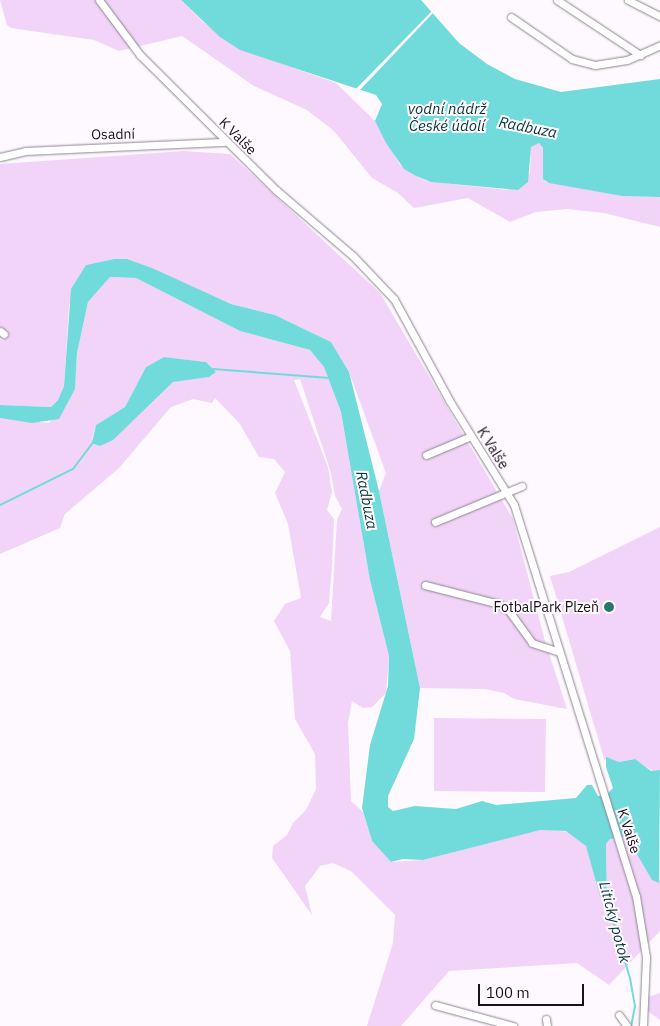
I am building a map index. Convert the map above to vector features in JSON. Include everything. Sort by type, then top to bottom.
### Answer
[{"type":"street","name":"K Valše","points":[[99,0],[140,55],[276,190],[353,256],[394,299],[471,436],[514,505],[643,927],[646,956],[643,1026]]},
{"type":"street","points":[[557,0],[640,55]]},
{"type":"street","points":[[628,0],[660,16]]},
{"type":"street","points":[[511,17],[577,61],[604,65],[640,55],[660,45]]},
{"type":"street","name":"Osadní","points":[[0,157],[35,150],[228,142]]},
{"type":"street","points":[[426,455],[471,436]]},
{"type":"street","points":[[434,522],[507,494],[522,486]]},
{"type":"street","points":[[425,585],[499,604],[509,611],[532,643],[559,652]]},
{"type":"street","points":[[436,1005],[513,1026]]},
{"type":"street","points":[[618,1015],[627,1026]]},
{"type":"shaded area","points":[[0,0],[181,0],[202,21],[237,48],[336,83],[375,121],[400,165],[426,181],[507,190],[530,173],[531,146],[539,143],[543,148],[543,176],[546,182],[622,196],[660,197],[660,227],[604,213],[567,209],[536,212],[510,222],[468,198],[414,208],[398,193],[372,178],[334,131],[307,110],[254,86],[182,36],[119,51],[94,40],[11,28],[7,25]]},
{"type":"shaded area","points":[[184,151],[230,154],[380,293],[513,519],[545,641],[567,709],[514,699],[504,693],[485,689],[420,688],[379,491],[386,473],[349,372],[331,342],[275,315],[231,304],[127,259],[114,259],[86,265],[69,305],[64,386],[58,400],[51,407],[0,405],[0,339],[5,342],[0,337],[0,164]]},
{"type":"shaded area","points":[[110,277],[136,278],[240,331],[310,350],[324,367],[341,412],[370,580],[389,656],[386,693],[372,707],[363,708],[352,701],[348,723],[351,801],[363,812],[372,841],[391,862],[423,860],[540,829],[569,832],[586,846],[607,901],[606,844],[610,839],[628,838],[660,881],[660,931],[609,985],[577,963],[449,971],[401,1026],[367,1026],[393,943],[395,915],[351,871],[333,863],[320,866],[305,886],[312,915],[272,858],[273,846],[287,835],[293,823],[306,810],[316,789],[315,754],[295,719],[290,651],[274,621],[285,604],[301,598],[288,524],[275,493],[285,472],[274,459],[259,457],[240,424],[215,398],[212,403],[193,399],[171,407],[119,468],[65,514],[60,528],[0,554],[0,418],[49,423],[75,389],[77,353],[88,302]],"holes":[[[164,357],[206,362],[216,372],[209,377],[185,378],[171,383],[124,429],[100,446],[92,439],[96,425],[125,407],[146,367]],[[300,379],[331,473],[335,496],[342,509],[337,520],[331,621],[320,617],[329,603],[334,519],[327,510],[332,492],[328,467],[294,380]]]},
{"type":"shaded area","name":"FotbalPark Plzeň","points":[[660,527],[660,770],[653,771],[633,759],[619,762],[605,759],[605,762],[550,576],[569,572]]},
{"type":"shaded area","points":[[434,718],[546,719],[545,792],[434,791]]},
{"type":"shaded area","points":[[660,993],[660,1020],[645,1009],[646,998]]},
{"type":"water","name":"vodní nádrž České údolí","points":[[181,0],[421,0],[459,43],[487,64],[515,79],[561,92],[660,79],[660,197],[622,196],[549,183],[543,179],[543,148],[539,143],[531,147],[528,182],[518,190],[431,182],[416,176],[404,169],[386,143],[375,121],[382,104],[376,95],[240,50],[220,37]]},
{"type":"water","name":"Radbuza","points":[[114,259],[127,259],[152,268],[231,304],[275,315],[331,342],[349,372],[379,491],[420,688],[414,739],[388,796],[388,807],[393,811],[415,806],[456,809],[482,801],[496,805],[576,798],[587,785],[592,785],[598,796],[606,795],[613,788],[606,767],[606,757],[619,762],[635,759],[651,771],[660,770],[659,883],[652,880],[627,837],[610,839],[606,844],[607,902],[600,896],[586,846],[566,831],[540,830],[423,860],[403,859],[391,862],[372,841],[362,808],[370,745],[388,686],[389,656],[370,580],[341,412],[324,367],[310,350],[240,331],[136,278],[110,277],[88,302],[77,353],[75,389],[59,419],[32,423],[0,418],[0,405],[51,407],[58,400],[64,386],[71,289],[86,265]]},
{"type":"water","points":[[164,357],[206,362],[216,372],[209,377],[173,382],[113,440],[100,446],[92,443],[96,425],[125,407],[146,367]]},
{"type":"pier","points":[[432,11],[433,13],[358,92],[354,91]]},
{"type":"waterway","points":[[213,369],[330,378]]},
{"type":"waterway","points":[[0,505],[73,469],[93,442]]},
{"type":"waterway","name":"Litický potok","points":[[607,900],[630,978],[635,1006],[631,1026]]},
{"type":"place","name":"FotbalPark Plzeň","points":[[609,607]]}]
